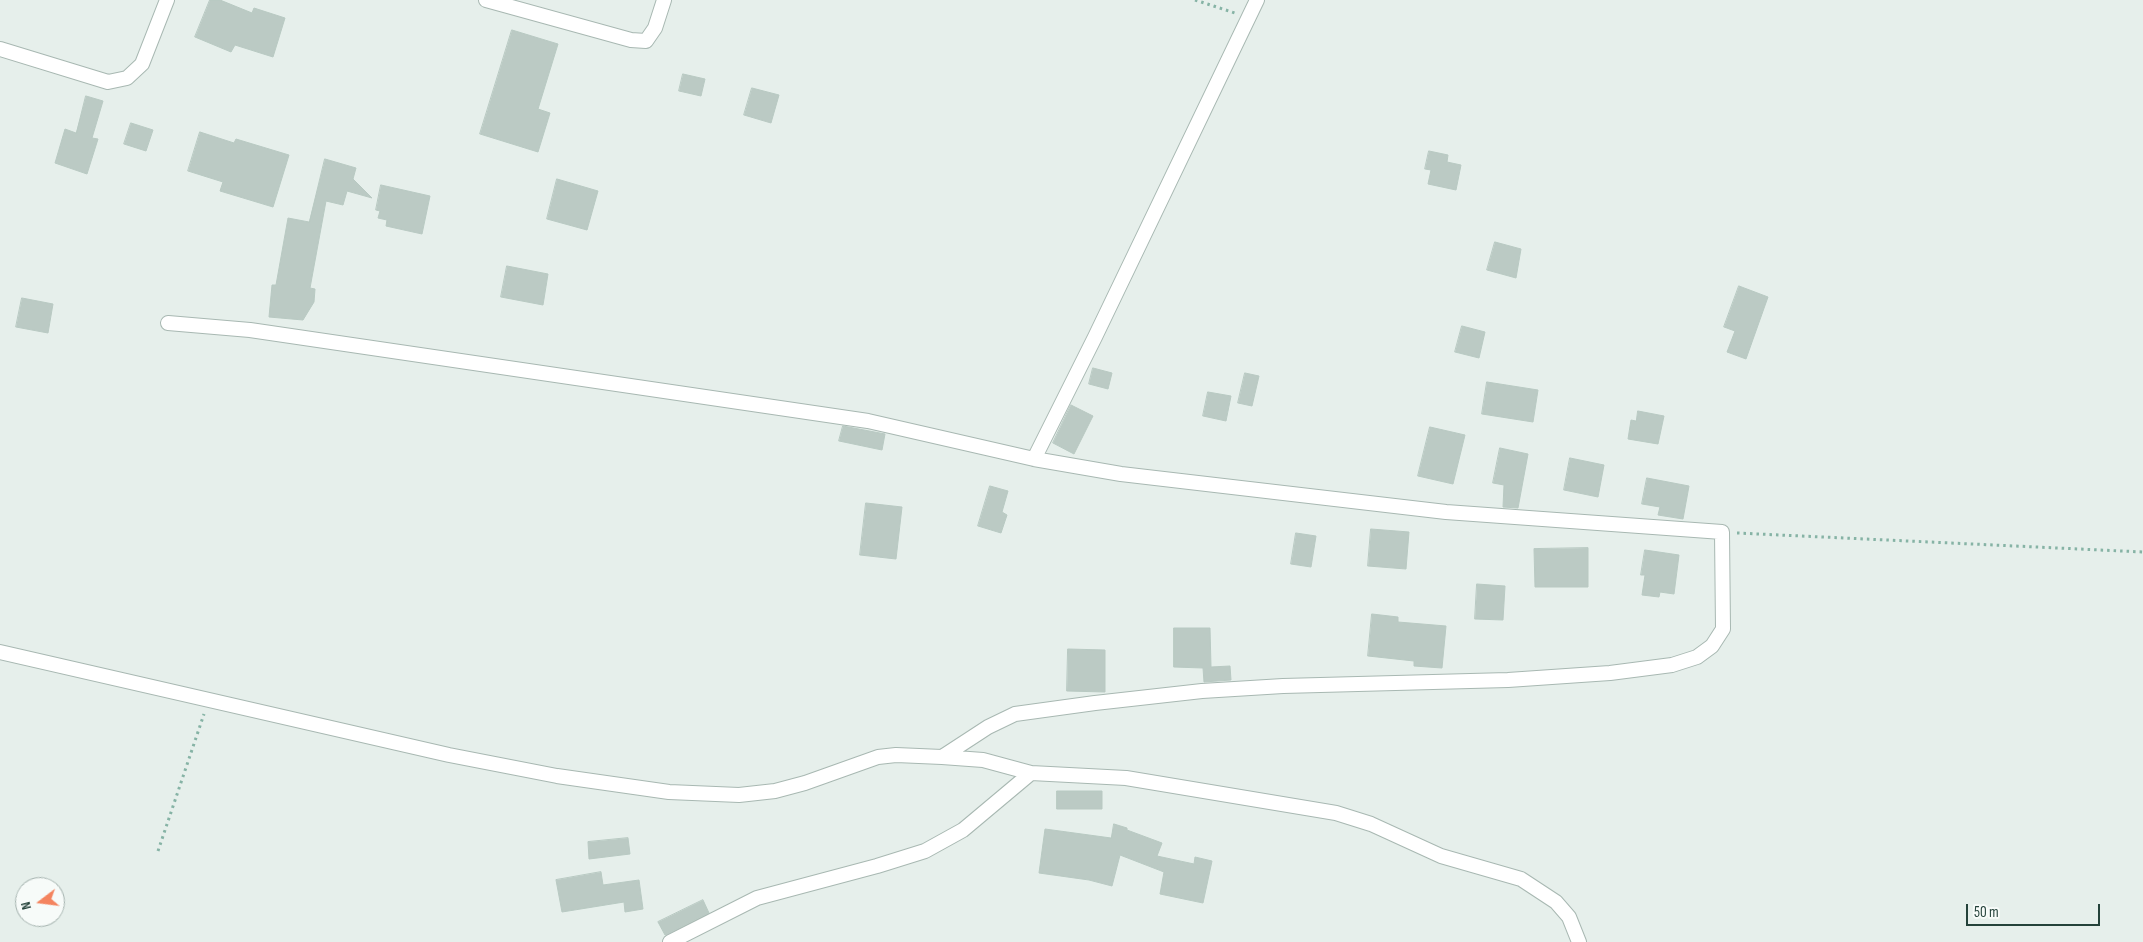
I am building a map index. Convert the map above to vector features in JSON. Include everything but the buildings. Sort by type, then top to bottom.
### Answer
[{"type":"street","points":[[0,49],[108,82],[127,78],[142,64],[167,0]]},
{"type":"street","points":[[486,0],[631,40],[646,41],[655,28],[664,0]]},
{"type":"street","points":[[1034,459],[1095,337],[1257,0]]},
{"type":"street","points":[[168,323],[250,330],[868,421],[1034,459],[1121,474],[1446,512],[1722,532],[1723,629],[1712,646],[1697,656],[1672,665],[1610,673],[1508,680],[1283,686],[1202,691],[1069,706],[1007,717],[942,756]]},
{"type":"street","points":[[0,652],[449,755],[557,776],[669,792],[738,795],[775,791],[805,783],[878,757],[896,755],[942,756],[983,760],[1031,772],[1126,778],[1336,813],[1371,824],[1441,856],[1521,879],[1556,902],[1569,917],[1579,942]]},
{"type":"street","points":[[670,942],[757,898],[877,866],[925,851],[963,830],[1031,772]]},
{"type":"path","points":[[1195,0],[1248,17]]},
{"type":"path","points":[[1722,532],[2143,552]]},
{"type":"path","points":[[158,851],[208,701]]}]
